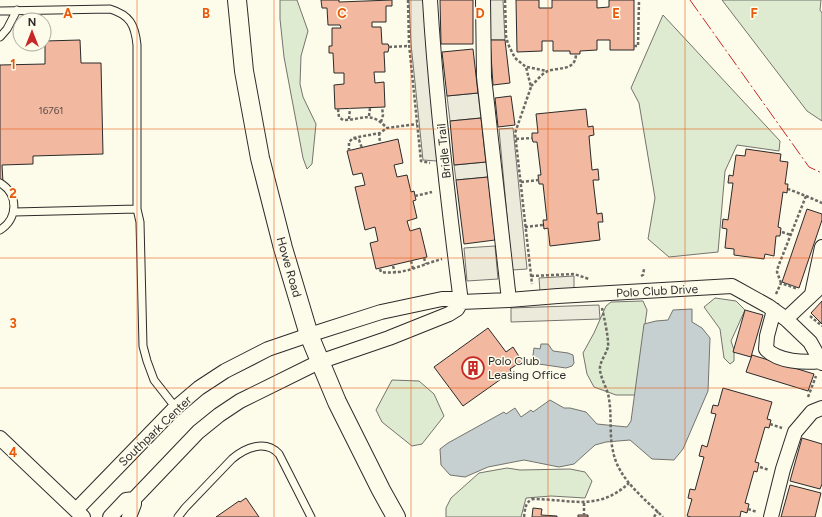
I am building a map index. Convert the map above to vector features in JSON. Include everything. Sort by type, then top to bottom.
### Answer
[{"type":"street","name":"Howe Road","points":[[237,0],[244,71],[260,158],[283,248],[309,335],[319,362],[353,435],[396,517]]},
{"type":"street","name":"Bridle Trail","points":[[430,0],[452,232],[461,302]]},
{"type":"street","points":[[483,0],[484,77],[509,300]]},
{"type":"street","points":[[786,319],[817,290],[822,247]]},
{"type":"street","name":"Polo Club Drive","points":[[309,335],[381,312],[442,299],[453,299],[461,302],[509,300],[732,286],[771,308],[786,319],[810,342],[821,362]]},
{"type":"street","points":[[128,517],[134,504],[134,499],[186,444],[219,416],[240,401],[319,362],[389,338],[449,314],[457,309],[461,302]]},
{"type":"street","points":[[771,308],[766,349],[768,352],[791,360],[821,362]]},
{"type":"street","name":"Southpark Center","points":[[0,438],[80,514],[176,408],[203,385],[231,368],[268,349],[309,335]]},
{"type":"street","points":[[771,517],[783,469],[795,432],[812,412],[822,408]]},
{"type":"street","points":[[110,517],[126,500],[134,499]]},
{"type":"lane","points":[[0,11],[110,9],[124,14],[132,25],[137,45],[137,209],[140,222],[143,346],[154,380],[176,408]]},
{"type":"lane","points":[[0,37],[17,10]]},
{"type":"lane","points":[[0,183],[7,188],[12,197],[14,206],[14,212],[10,222],[0,230]]},
{"type":"lane","points":[[14,212],[137,209]]},
{"type":"lane","points":[[178,517],[232,459],[240,452],[255,446],[272,448],[279,454],[311,517]]},
{"type":"path","points":[[505,0],[506,36],[508,44],[515,58],[526,67],[547,71],[559,70],[576,61],[576,55]]},
{"type":"path","points":[[634,1],[639,0],[638,46],[634,46]]},
{"type":"path","points":[[389,47],[410,46]]},
{"type":"path","points":[[526,67],[531,87]]},
{"type":"path","points":[[533,298],[515,133],[531,87],[547,71]]},
{"type":"path","points":[[381,122],[383,115],[382,107]]},
{"type":"path","points":[[348,120],[350,116],[350,108]]},
{"type":"path","points":[[369,116],[370,108]]},
{"type":"path","points":[[338,109],[339,117],[343,120],[369,116],[381,122],[387,128]]},
{"type":"path","points":[[349,151],[349,142],[353,138],[379,133],[387,128],[418,124]]},
{"type":"path","points":[[379,133],[380,143]]},
{"type":"path","points":[[353,138],[359,140],[362,148]]},
{"type":"path","points":[[516,139],[532,138]]},
{"type":"path","points":[[521,182],[539,180]]},
{"type":"path","points":[[788,189],[822,203]]},
{"type":"path","points":[[416,196],[439,191]]},
{"type":"path","points":[[771,308],[781,284],[777,272],[806,196]]},
{"type":"path","points":[[525,227],[544,224]]},
{"type":"path","points":[[782,232],[791,235]]},
{"type":"path","points":[[424,258],[426,264]]},
{"type":"path","points":[[380,269],[381,272],[395,273],[447,258]]},
{"type":"path","points":[[411,261],[413,269]]},
{"type":"path","points":[[393,266],[395,273]]},
{"type":"path","points":[[781,284],[817,290]]},
{"type":"path","points":[[600,294],[608,346],[600,366],[600,374],[606,385],[609,398],[612,419],[612,450],[616,462],[629,483],[664,517]]},
{"type":"path","points":[[770,424],[786,430]]},
{"type":"path","points":[[524,517],[526,505],[533,499],[584,503],[609,497],[629,483]]},
{"type":"path","points":[[584,503],[584,515]]},
{"type":"path","points":[[654,517],[658,511]]},
{"type":"green space","points":[[280,0],[297,0],[308,31],[301,56],[300,84],[303,97],[316,124],[312,164],[307,169],[303,158],[284,57],[280,19]]},
{"type":"green space","points":[[722,0],[821,0],[822,121],[807,111]]},
{"type":"green space","points":[[663,15],[780,141],[779,151],[737,145],[725,171],[718,252],[669,257],[648,239],[655,198],[639,103],[631,88]]},
{"type":"green space","points":[[715,298],[736,301],[745,310],[731,341],[734,350],[734,361],[730,364],[724,358],[720,329],[704,307]]},
{"type":"green space","points":[[643,301],[647,310],[635,395],[616,395],[594,387],[587,374],[583,353],[606,306],[611,302]]},
{"type":"green space","points":[[392,380],[419,381],[434,394],[444,416],[422,444],[412,446],[382,422],[376,410]]},
{"type":"green space","points":[[507,468],[520,470],[570,469],[585,472],[592,481],[585,498],[551,496],[526,498],[521,517],[446,517],[446,508],[451,498],[479,473]]},
{"type":"shaded area","points":[[409,0],[426,0],[437,161],[423,160],[411,44]]},
{"type":"shaded area","points":[[488,0],[503,0],[505,40],[490,40]]},
{"type":"shaded area","points":[[478,93],[481,118],[450,121],[447,96]]},
{"type":"shaded area","points":[[513,128],[527,269],[512,270],[499,129]]},
{"type":"shaded area","points":[[486,162],[488,177],[456,180],[454,165]]},
{"type":"shaded area","points":[[495,246],[498,279],[467,281],[464,248]]},
{"type":"shaded area","points":[[574,276],[574,289],[540,291],[539,278]]},
{"type":"shaded area","points":[[599,305],[600,319],[511,322],[511,308]]},
{"type":"shaded area","points":[[692,309],[692,322],[702,328],[710,338],[708,391],[683,449],[674,460],[652,459],[630,440],[606,442],[595,445],[574,464],[559,467],[524,460],[488,467],[465,477],[450,475],[441,465],[440,449],[448,443],[504,412],[506,414],[515,408],[521,417],[531,410],[533,412],[550,400],[564,408],[586,412],[597,424],[627,427],[631,421],[644,324],[668,320],[673,310]]},
{"type":"shaded area","points":[[541,344],[548,344],[553,351],[573,355],[574,363],[572,366],[566,368],[532,363],[534,348],[540,349]]},
{"type":"building","points":[[321,0],[339,0],[339,2],[392,0],[392,6],[386,6],[386,22],[372,22],[372,27],[381,27],[382,44],[388,44],[389,47],[388,52],[384,52],[385,72],[374,72],[375,83],[384,82],[385,107],[335,109],[334,85],[344,84],[344,73],[334,73],[333,53],[329,53],[329,46],[332,46],[332,28],[341,28],[340,25],[328,25],[327,8],[322,8]]},
{"type":"building","points":[[440,0],[473,0],[473,44],[441,44]]},
{"type":"building","points":[[516,0],[539,0],[539,8],[552,8],[552,0],[597,0],[597,8],[609,7],[609,0],[634,0],[634,50],[610,50],[610,40],[597,40],[597,50],[580,51],[580,54],[570,54],[570,51],[553,51],[553,41],[542,41],[542,51],[517,52]]},
{"type":"building","points":[[80,40],[81,63],[101,63],[103,154],[33,156],[33,164],[2,165],[3,183],[0,183],[0,65],[45,64],[45,52],[52,52],[52,41]]},
{"type":"building","points":[[490,40],[505,40],[510,83],[493,85]]},
{"type":"building","points":[[473,49],[478,93],[447,96],[442,52]]},
{"type":"building","points":[[511,96],[515,125],[498,127],[495,98]]},
{"type":"building","points":[[586,109],[588,127],[593,126],[594,135],[589,136],[592,170],[598,169],[599,180],[593,180],[597,214],[602,213],[603,222],[598,222],[600,240],[550,246],[548,228],[544,229],[543,220],[547,220],[543,184],[539,184],[538,175],[541,175],[537,142],[533,142],[532,138],[532,133],[538,133],[536,114]]},
{"type":"building","points":[[481,118],[486,162],[454,165],[450,121]]},
{"type":"building","points":[[398,139],[403,163],[394,165],[397,177],[407,175],[411,192],[414,191],[416,200],[413,201],[417,218],[407,221],[410,231],[420,228],[427,257],[376,269],[370,243],[378,241],[375,227],[365,230],[355,187],[365,185],[362,173],[353,175],[347,151]]},
{"type":"building","points":[[746,149],[781,154],[780,161],[788,162],[785,184],[788,184],[787,193],[783,192],[778,227],[781,228],[780,236],[776,236],[774,256],[765,254],[764,259],[734,255],[734,249],[725,248],[727,229],[722,228],[723,219],[728,220],[733,183],[728,183],[729,175],[733,176],[736,155],[745,156]]},
{"type":"building","points":[[488,177],[495,240],[464,244],[456,180]]},
{"type":"building","points":[[807,209],[822,214],[822,220],[799,288],[782,282]]},
{"type":"building","points":[[822,301],[822,324],[811,313]]},
{"type":"building","points":[[745,310],[763,315],[751,357],[733,352]]},
{"type":"building","name":"Polo Club Leasing Office","points":[[488,328],[506,352],[513,347],[522,361],[510,369],[511,372],[463,406],[434,367]]},
{"type":"building","points":[[752,355],[814,374],[808,391],[746,372]]},
{"type":"building","points":[[723,388],[772,402],[767,419],[771,420],[769,428],[765,427],[755,462],[759,463],[757,472],[754,471],[745,503],[749,504],[747,513],[741,511],[740,517],[687,516],[692,499],[688,498],[690,489],[695,490],[704,457],[699,456],[702,445],[707,447],[716,414],[711,413],[713,405],[718,406]]},
{"type":"building","points":[[802,438],[822,444],[822,484],[820,489],[790,481]]},
{"type":"building","points":[[790,485],[821,493],[815,517],[781,517]]},
{"type":"building","points":[[246,498],[259,517],[216,517],[239,501],[240,502]]},
{"type":"building","points":[[533,508],[542,509],[541,515],[557,517],[532,517]]},
{"type":"building","points":[[578,515],[588,515],[588,517],[578,517]]},
{"type":"power","points":[[690,0],[809,167],[822,173]]},
{"type":"place","name":"Polo Club Leasing Office","points":[[473,368]]}]
